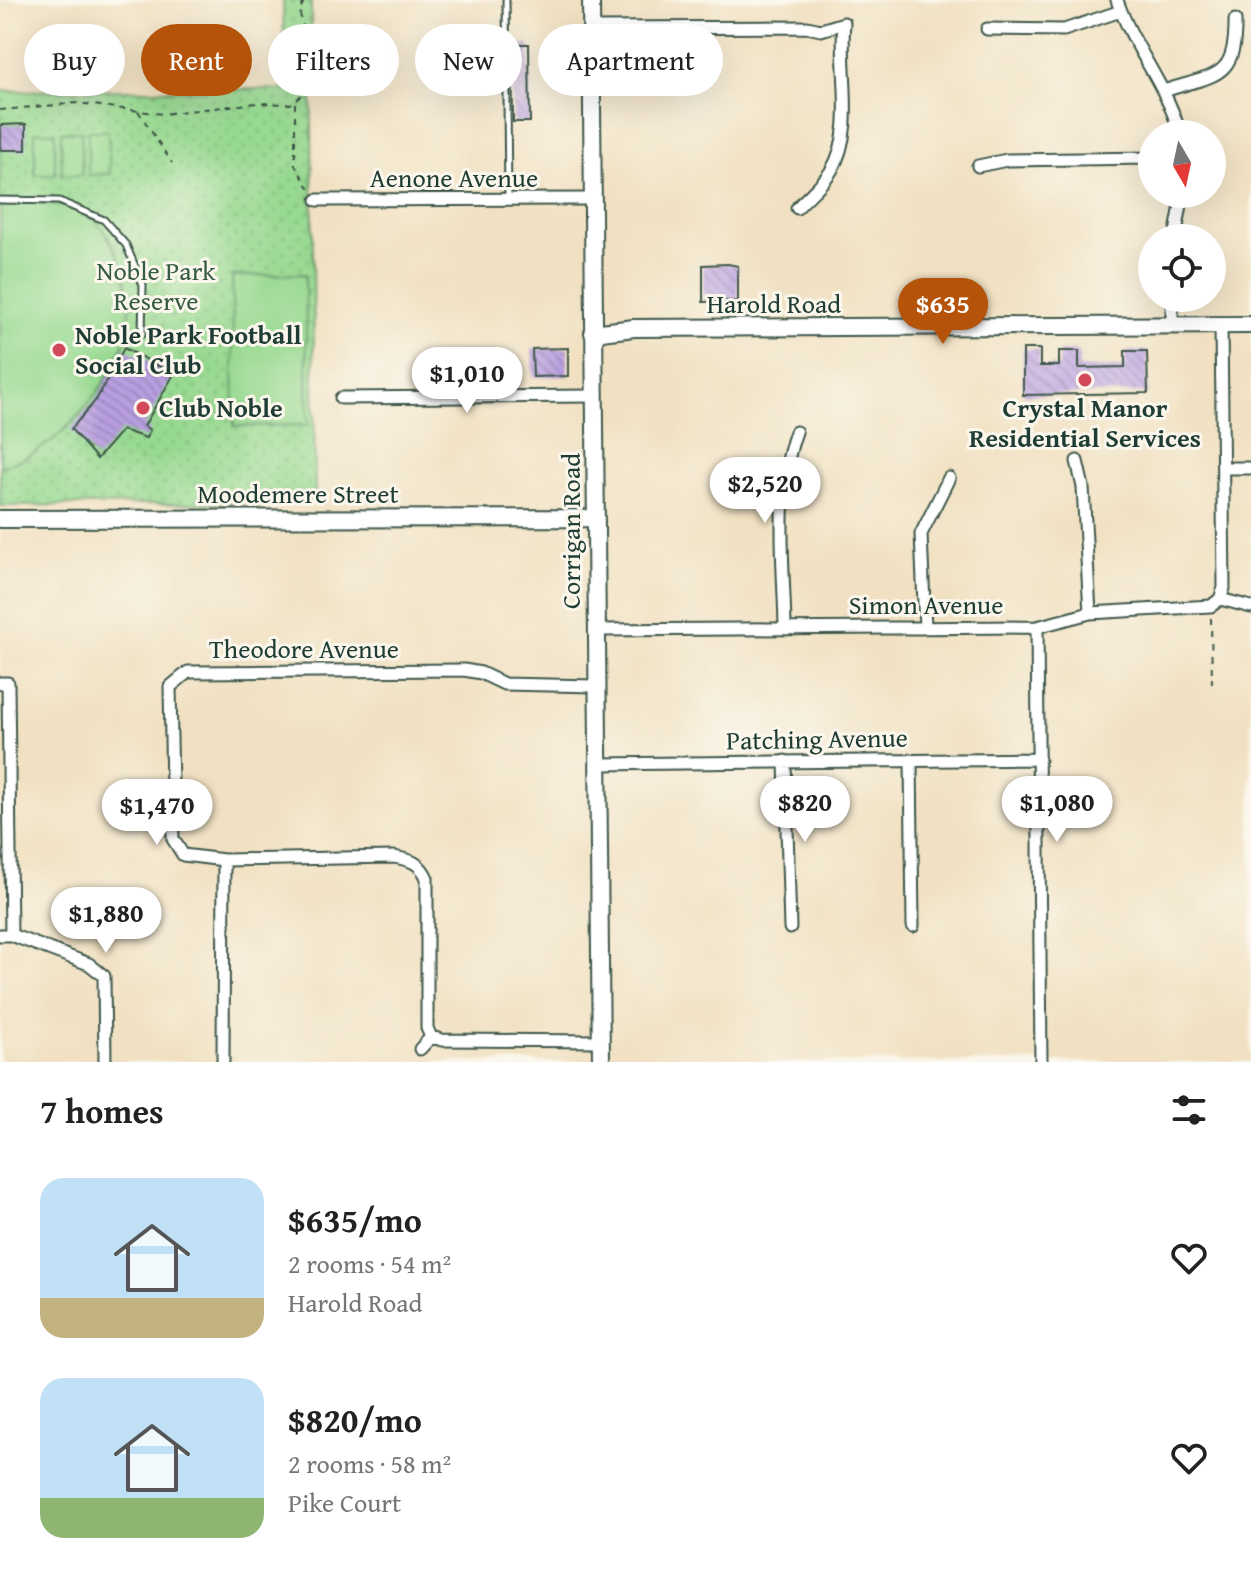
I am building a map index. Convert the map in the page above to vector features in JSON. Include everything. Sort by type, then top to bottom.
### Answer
[{"type":"street","name":"Corrigan Road","points":[[591,0],[592,24]]},
{"type":"street","points":[[987,29],[1064,30],[1119,6],[1164,91],[1175,120]]},
{"type":"street","points":[[1164,91],[1211,75],[1229,64],[1235,54],[1235,20]]},
{"type":"street","points":[[723,27],[807,27],[821,30],[844,23],[843,135],[831,172],[797,208]]},
{"type":"street","name":"Corrigan Road","points":[[592,96],[595,686],[601,1062]]},
{"type":"street","points":[[978,166],[1007,160],[1138,158]]},
{"type":"street","name":"Aenone Avenue","points":[[317,200],[592,199]]},
{"type":"street","points":[[1172,312],[1172,325]]},
{"type":"street","points":[[1216,602],[1224,588],[1221,325]]},
{"type":"street","name":"Harold Road","points":[[593,328],[1251,325]]},
{"type":"street","points":[[341,398],[594,396]]},
{"type":"street","points":[[785,627],[782,500],[785,471],[796,432]]},
{"type":"street","points":[[1077,461],[1083,487],[1090,613]]},
{"type":"street","points":[[1223,468],[1251,468]]},
{"type":"street","points":[[925,628],[921,534],[949,478]]},
{"type":"street","name":"Moodemere Street","points":[[0,519],[595,518]]},
{"type":"street","name":"Simon Avenue","points":[[596,630],[1037,627],[1090,613],[1216,602],[1251,607]]},
{"type":"street","points":[[1037,627],[1041,1062]]},
{"type":"street","name":"Theodore Avenue","points":[[431,1037],[427,1028],[428,894],[422,867],[394,857],[224,860],[183,855],[173,839],[170,687],[188,672],[464,670],[481,673],[504,684],[595,686]]},
{"type":"street","points":[[0,683],[8,683],[6,935],[89,964],[104,976],[105,1062]]},
{"type":"street","name":"Patching Avenue","points":[[597,764],[1039,759]]},
{"type":"street","points":[[911,760],[913,926]]},
{"type":"street","points":[[785,761],[790,928]]},
{"type":"street","points":[[223,1062],[224,860]]},
{"type":"street","points":[[420,1049],[431,1037],[442,1040],[600,1041]]},
{"type":"lane","points":[[506,0],[508,200]]},
{"type":"lane","points":[[0,200],[59,201],[104,220],[126,245],[143,285],[142,334]]},
{"type":"path","points":[[305,0],[299,11],[308,42],[307,66],[302,94],[295,102],[295,165],[317,200]]},
{"type":"path","points":[[0,110],[78,103],[162,114],[295,102]]},
{"type":"path","points":[[137,110],[172,163]]},
{"type":"path","points":[[1212,685],[1216,602]]},
{"type":"green space","name":"Noble Park Reserve","points":[[283,0],[311,0],[311,24],[284,24]]},
{"type":"green space","name":"Noble Park Reserve","points":[[252,89],[268,89],[268,96],[312,96],[315,502],[0,506],[0,91],[24,91],[24,96],[125,96],[125,90],[141,90],[141,96],[252,96]]},
{"type":"green space","points":[[81,131],[82,175],[62,175],[61,132]]},
{"type":"green space","points":[[88,131],[108,131],[110,174],[88,175]]},
{"type":"green space","points":[[35,132],[55,132],[55,175],[35,175]]},
{"type":"green space","name":"Noble Park Football Social Club","points":[[29,201],[78,211],[101,227],[117,254],[123,272],[128,293],[129,324],[108,375],[79,415],[42,448],[0,467],[0,207]]},
{"type":"green space","points":[[305,274],[308,425],[234,426],[232,276]]},
{"type":"building","points":[[522,44],[529,44],[530,122],[513,122],[513,96],[522,96]]},
{"type":"building","points":[[26,124],[26,150],[1,150],[1,125]]},
{"type":"building","points":[[703,265],[738,266],[738,301],[703,302]]},
{"type":"building","points":[[124,348],[174,374],[144,426],[150,430],[146,438],[122,430],[97,459],[71,429],[96,400]]},
{"type":"building","points":[[568,348],[568,376],[533,377],[532,349]]},
{"type":"building","name":"Crystal Manor Residential Services","points":[[1023,349],[1040,349],[1040,366],[1059,366],[1059,351],[1079,351],[1079,368],[1125,367],[1125,351],[1147,351],[1148,393],[1023,395]]},
{"type":"place","name":"Noble Park Football Social Club","points":[[59,350]]},
{"type":"place","name":"Crystal Manor Residential Services","points":[[1085,380]]},
{"type":"place","name":"Club Noble","points":[[143,408]]}]
